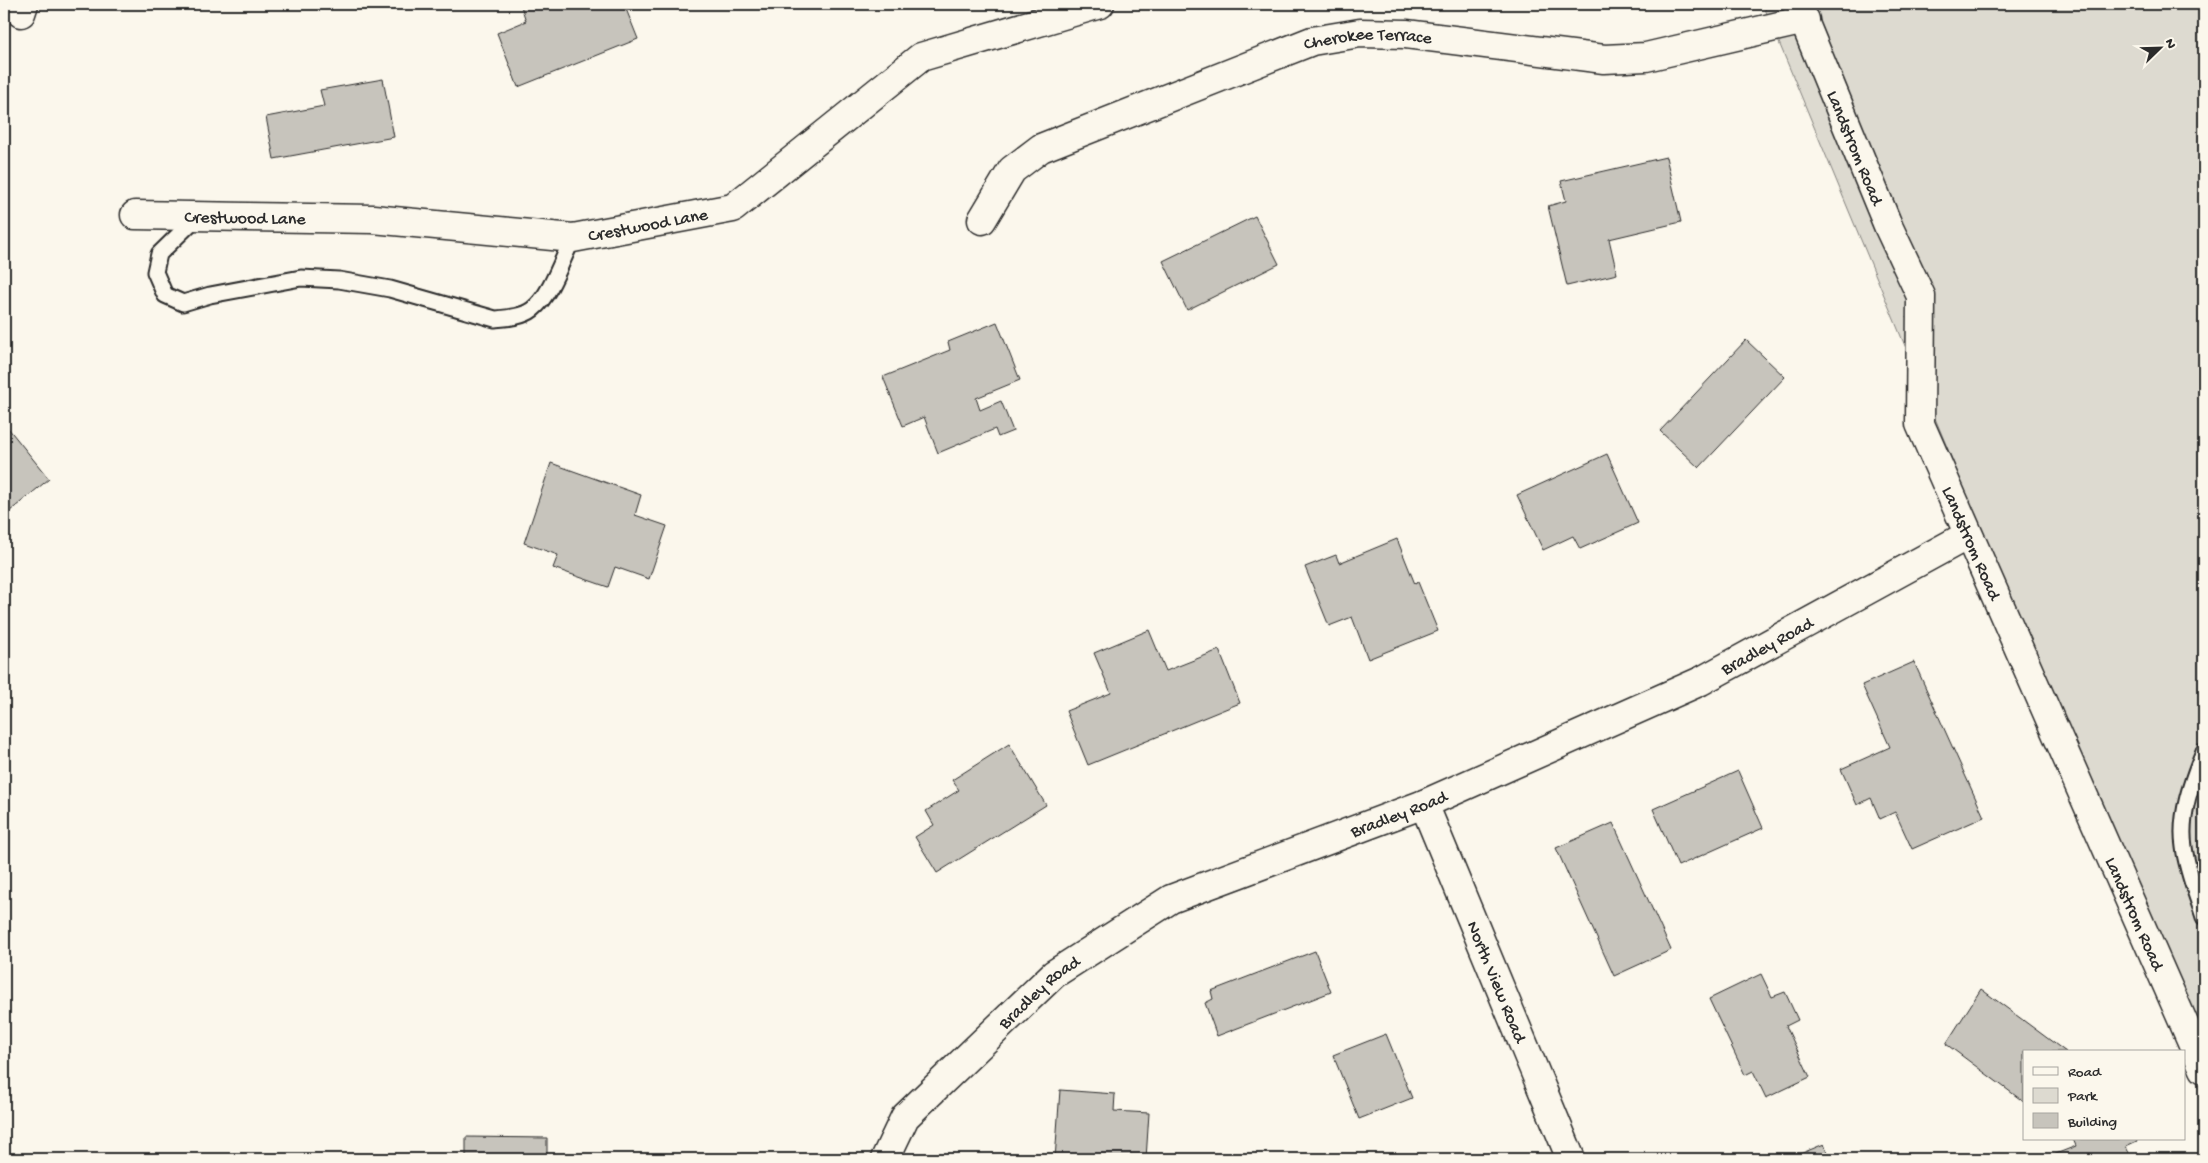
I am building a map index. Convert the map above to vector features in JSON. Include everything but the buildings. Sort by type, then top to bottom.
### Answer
[{"type":"street","name":"Crestwood Lane","points":[[135,215],[373,219],[572,238],[733,208],[921,57],[1100,4]]},
{"type":"street","name":"Cherokee Terrace","points":[[982,220],[1012,170],[1041,148],[1312,41],[1360,33],[1406,34],[1604,59],[1646,57],[1801,12]]},
{"type":"street","name":"Landstrom Road","points":[[1801,12],[1889,228],[1921,296],[1920,424],[2204,1069]]},
{"type":"street","name":"Bradley Road","points":[[885,1159],[906,1117],[1054,974],[1171,899],[1424,804],[1701,681],[1968,535]]},
{"type":"street","name":"North View Road","points":[[1424,804],[1571,1159]]},
{"type":"lane","points":[[198,216],[158,254],[155,272],[166,295],[183,302],[301,278],[339,280],[390,289],[495,319],[512,318],[532,310],[545,296],[572,238]]},
{"type":"lane","points":[[2204,751],[2187,799],[2184,847],[2204,917]]},
{"type":"green space","points":[[1763,4],[2204,4],[2204,1051],[2023,630]]}]
